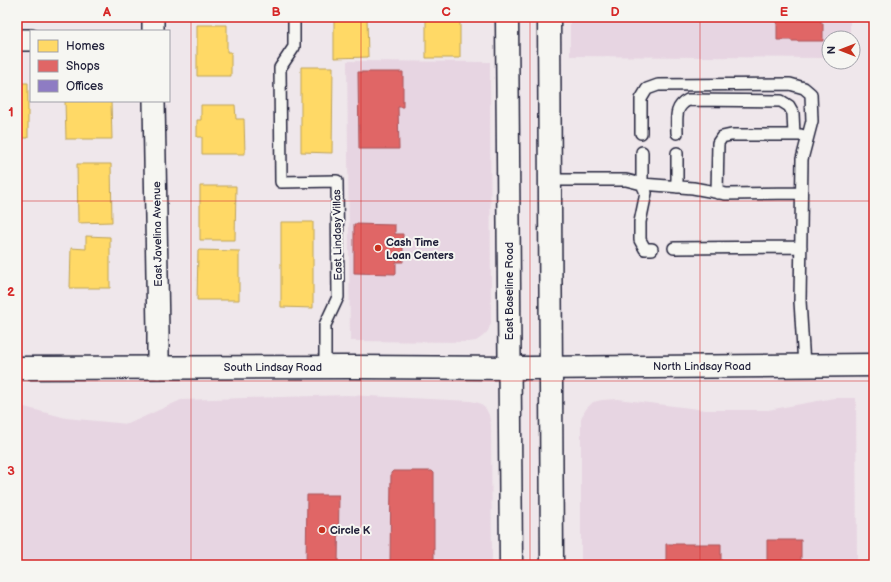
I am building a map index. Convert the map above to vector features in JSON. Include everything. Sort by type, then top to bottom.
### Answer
[{"type":"main road","name":"East Baseline Road","points":[[507,17],[519,368],[511,565]]},
{"type":"main road","points":[[549,17],[552,565]]},
{"type":"main road","name":"North Lindsay Road","points":[[519,368],[874,365]]},
{"type":"main road","name":"South Lindsay Road","points":[[17,368],[519,368]]},
{"type":"street","points":[[153,17],[153,30]]},
{"type":"street","points":[[17,40],[30,40]]},
{"type":"street","name":"East Javelina Avenue","points":[[154,102],[158,368]]},
{"type":"lane","name":"East Lindasy Villas","points":[[294,17],[294,47],[280,68],[281,182],[337,181],[338,297],[325,325],[325,367]]},
{"type":"lane","points":[[641,133],[641,99],[647,89],[658,85],[790,84],[804,88],[811,94],[812,121],[802,159],[801,193],[800,301],[804,365]]},
{"type":"lane","points":[[677,133],[677,112],[680,106],[688,100],[781,101],[789,106],[794,113],[794,135]]},
{"type":"lane","points":[[717,192],[718,143],[722,137],[731,135],[808,135]]},
{"type":"lane","points":[[642,152],[642,184],[646,192],[640,222],[640,240],[645,249],[652,249]]},
{"type":"lane","points":[[677,153],[677,187]]},
{"type":"lane","points":[[550,180],[626,180],[642,184],[694,188],[726,194],[801,193]]},
{"type":"lane","points":[[674,248],[801,247]]},
{"type":"shaded area","points":[[570,17],[850,17],[850,30],[821,30],[821,58],[570,56]]},
{"type":"shaded area","points":[[347,61],[490,62],[491,323],[488,331],[476,341],[350,341]]},
{"type":"shaded area","points":[[347,395],[471,401],[479,403],[486,409],[491,425],[492,565],[17,565],[17,405],[66,418],[128,424],[181,400]]},
{"type":"shaded area","points":[[834,398],[856,398],[857,565],[581,565],[581,418],[586,409],[593,402],[617,399],[706,410],[768,410]]},
{"type":"building: Homes","points":[[334,17],[367,17],[368,57],[334,58]]},
{"type":"building: Homes","points":[[426,17],[460,17],[460,58],[426,58]]},
{"type":"building: Homes","points":[[197,25],[227,25],[227,52],[231,52],[231,76],[197,76]]},
{"type":"building: Homes","points":[[301,67],[333,67],[332,153],[301,152]]},
{"type":"building: Homes","points":[[17,83],[28,83],[28,138],[17,138]]},
{"type":"building: Homes","points":[[65,102],[111,102],[112,139],[66,139]]},
{"type":"building: Homes","points":[[201,105],[235,105],[236,119],[244,119],[245,154],[202,154],[202,137],[197,137],[197,120],[201,120]]},
{"type":"building: Homes","points":[[77,164],[111,164],[112,222],[78,223]]},
{"type":"building: Homes","points":[[200,186],[236,186],[235,240],[200,240]]},
{"type":"building: Homes","points":[[281,222],[313,222],[313,308],[281,307]]},
{"type":"building: Homes","points":[[86,236],[110,237],[110,288],[70,288],[71,248],[86,249]]},
{"type":"building: Homes","points":[[198,250],[239,251],[239,300],[197,300]]},
{"type":"building: Shops","points":[[777,17],[821,17],[823,30],[821,30],[821,41],[777,40]]},
{"type":"building: Shops","points":[[358,72],[403,72],[403,107],[398,107],[399,149],[359,149]]},
{"type":"building: Shops","name":"Cash Time Loan Centers","points":[[354,224],[395,225],[395,234],[403,234],[403,262],[396,262],[396,274],[354,273]]},
{"type":"building: Shops","name":"Circle K","points":[[393,471],[432,471],[434,473],[434,565],[390,565],[391,473]]},
{"type":"building: Shops","name":"Circle K","points":[[307,495],[339,495],[338,565],[306,565]]},
{"type":"building: Shops","points":[[767,540],[801,540],[801,565],[767,565]]},
{"type":"building: Shops","points":[[666,544],[721,544],[721,565],[666,565]]},
{"type":"building: Offices","points":[[18,271],[18,309],[17,309]]},
{"type":"place","name":"Cash Time Loan Centers","points":[[378,248]]},
{"type":"place","name":"Circle K","points":[[322,530]]}]
